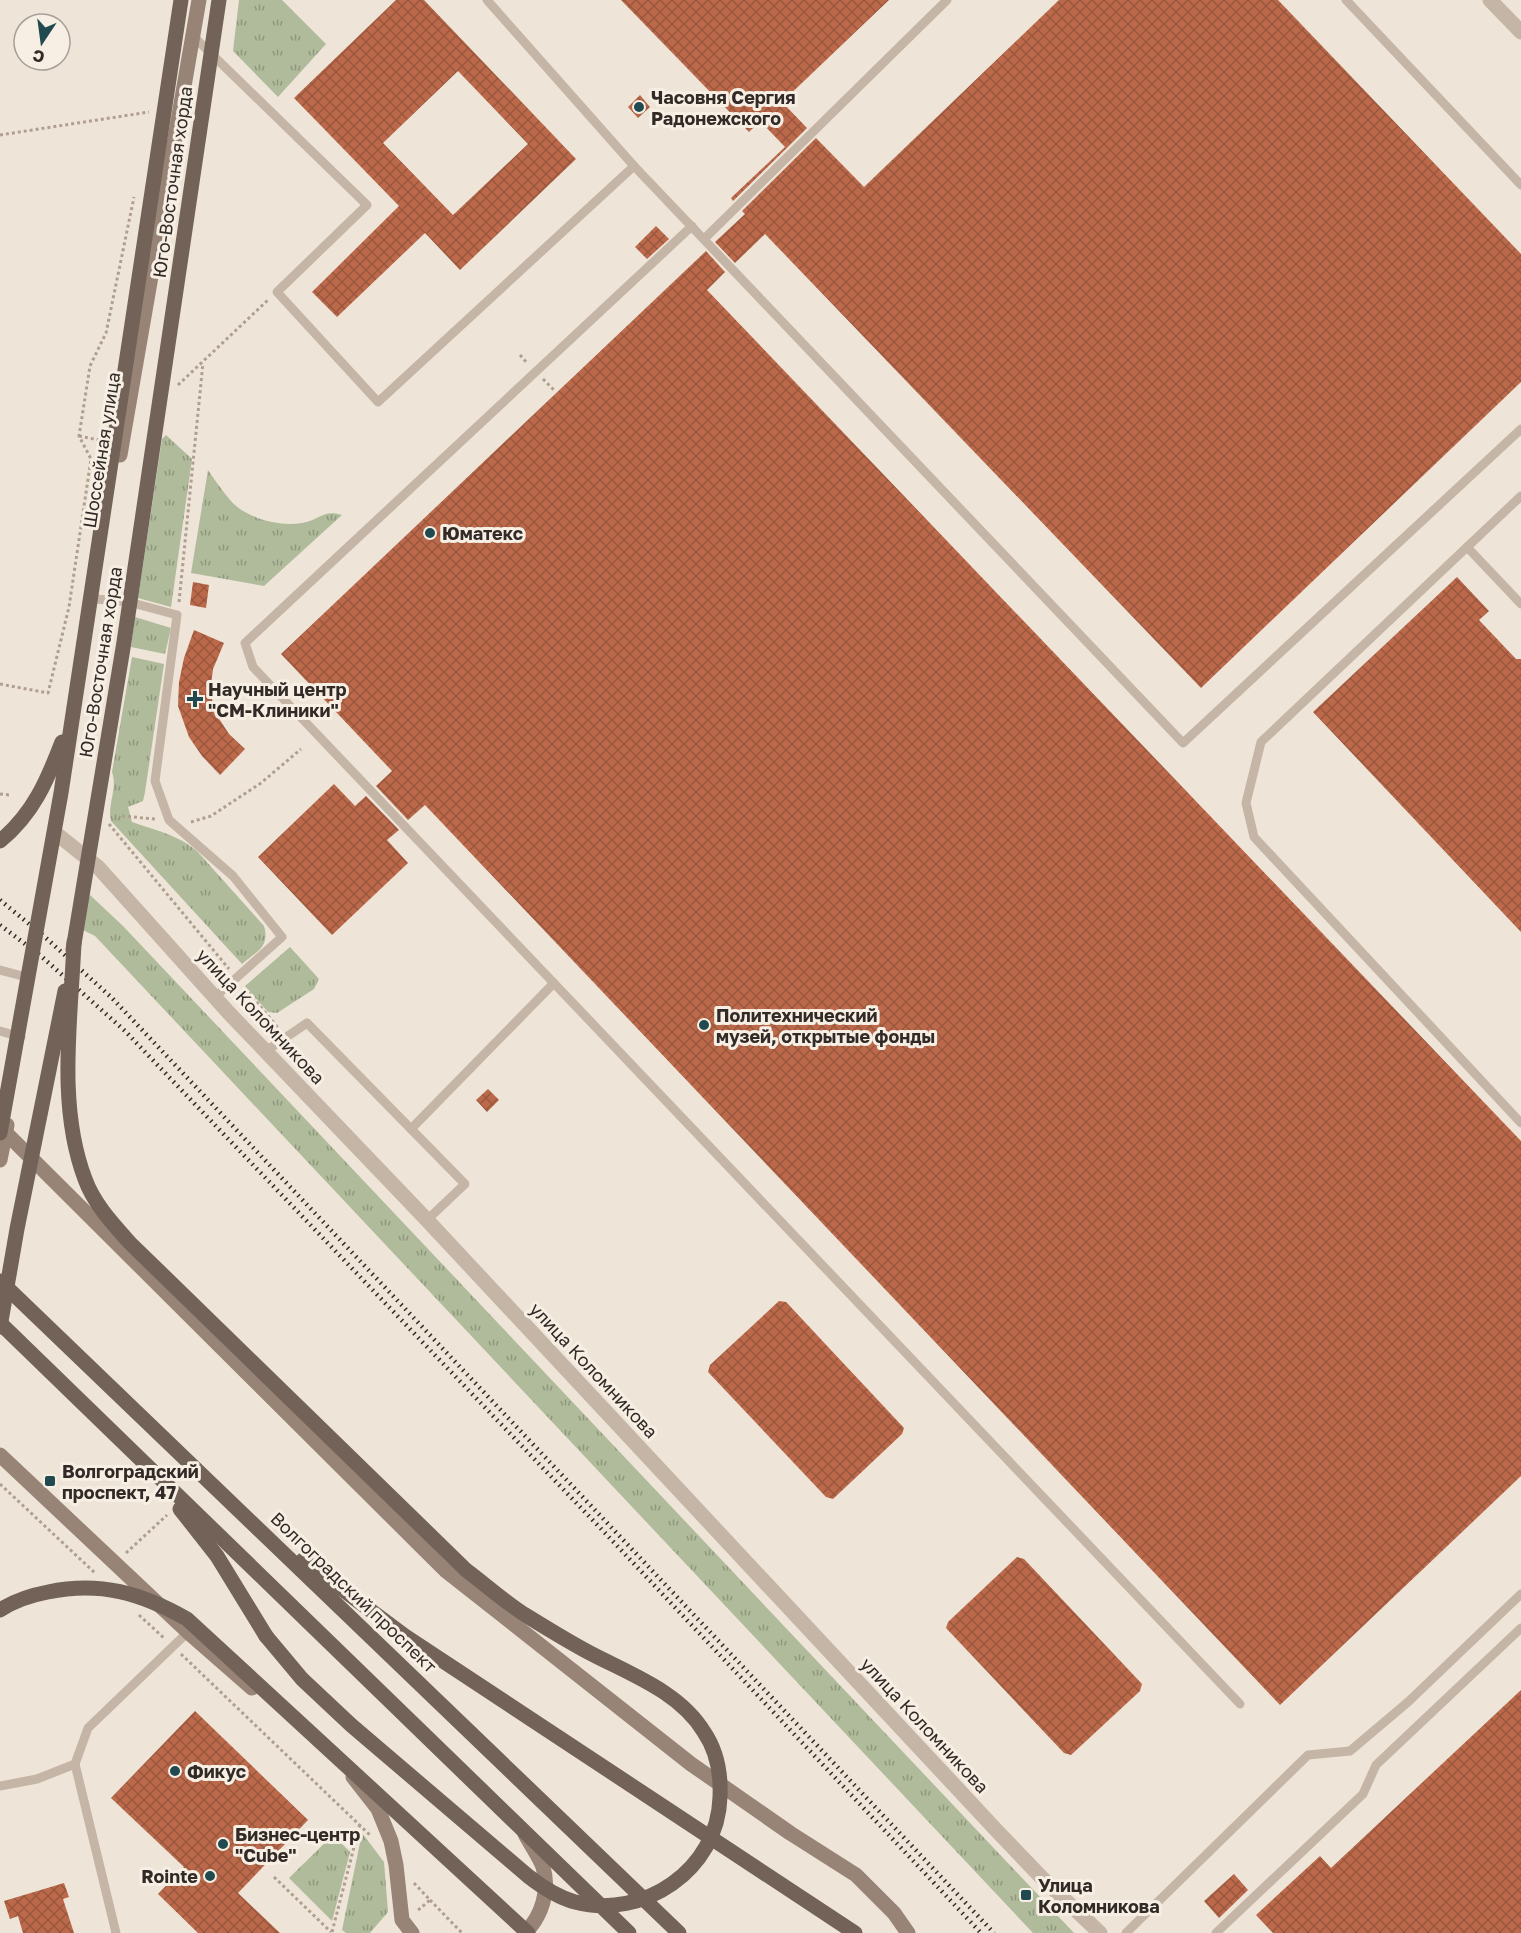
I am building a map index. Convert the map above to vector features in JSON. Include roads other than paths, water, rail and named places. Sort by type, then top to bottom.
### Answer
[{"type":"main road","name":"Юго-Восточная хорда","points":[[3,1132],[61,794],[181,0]]},
{"type":"main road","name":"Шоссейная улица","points":[[45,908],[123,432],[200,0]]},
{"type":"main road","name":"Юго-Восточная хорда","points":[[0,1325],[74,942],[126,630],[219,0]]},
{"type":"main road","points":[[0,841],[15,829],[48,781],[74,708]]},
{"type":"main road","points":[[74,942],[68,1075],[70,1112],[76,1148],[85,1180],[105,1214],[130,1243],[466,1570],[526,1615],[588,1652],[642,1680],[683,1706],[706,1734],[718,1768],[720,1803],[710,1838],[696,1861],[677,1881],[646,1898],[629,1903],[602,1905],[575,1901],[558,1895],[528,1876],[351,1725],[302,1679],[266,1636],[217,1556],[143,1462]]},
{"type":"main road","points":[[0,1160],[6,1098],[22,1038],[34,972]]},
{"type":"main road","points":[[3,1132],[445,1570],[691,1764],[790,1833],[856,1875],[894,1913],[908,1933]]},
{"type":"main road","name":"Волгоградский проспект","points":[[2,1283],[680,1933]]},
{"type":"main road","points":[[0,1325],[629,1933]]},
{"type":"main road","points":[[0,1455],[188,1632],[350,1774],[378,1809],[391,1841],[396,1862],[402,1920],[408,1928]]},
{"type":"main road","points":[[253,1522],[405,1636],[855,1933]]},
{"type":"main road","points":[[0,1610],[35,1594],[66,1588],[102,1587],[159,1603],[187,1618],[526,1933],[536,1920],[545,1895],[543,1866],[523,1831]]},
{"type":"street","points":[[1490,0],[1521,32]]},
{"type":"street","name":"улица Коломникова","points":[[58,835],[98,867],[214,997],[427,1221],[998,1832],[1100,1933]]},
{"type":"lane","points":[[487,0],[634,166],[1183,743],[1521,429]]},
{"type":"lane","points":[[704,239],[947,0]]},
{"type":"lane","points":[[1346,0],[1521,185]]},
{"type":"lane","points":[[193,36],[367,204],[277,292],[378,402],[634,166]]},
{"type":"lane","points":[[692,226],[245,643],[253,667],[1240,1704]]},
{"type":"lane","points":[[1521,496],[1261,742],[1246,803],[1254,837],[1521,1123]]},
{"type":"lane","points":[[1467,548],[1521,604]]},
{"type":"lane","points":[[96,599],[129,603],[177,615],[155,781],[169,820],[234,876],[282,937],[214,997]]},
{"type":"lane","points":[[0,970],[34,972]]},
{"type":"lane","points":[[411,1129],[554,983]]},
{"type":"lane","points":[[266,1051],[307,1023],[465,1184],[427,1221]]},
{"type":"lane","points":[[0,1030],[22,1038]]},
{"type":"lane","points":[[1126,1933],[1308,1755],[1350,1751],[1408,1702],[1521,1594]]},
{"type":"lane","points":[[1216,1933],[1364,1794],[1376,1765],[1521,1628]]},
{"type":"lane","points":[[116,1933],[75,1764],[88,1728],[174,1648],[188,1632]]},
{"type":"lane","points":[[0,1786],[37,1779],[75,1764]]},
{"type":"railway","points":[[0,900],[112,998],[994,1933]]},
{"type":"railway","points":[[0,925],[41,956],[125,1031],[606,1534],[981,1933]]},
{"type":"place","name":"Часовня Сергия Радонежского","points":[[639,107]]},
{"type":"place","name":"Юматекс","points":[[430,533]]},
{"type":"place","name":"Научный центр \"СМ-Клиники\"","points":[[195,699]]},
{"type":"place","name":"Политехнический музей, открытые фонды","points":[[704,1025]]},
{"type":"place","name":"Волгоградский проспект, 47","points":[[50,1481]]},
{"type":"place","name":"Фикус","points":[[175,1771]]},
{"type":"place","name":"Бизнес-центр \"Cube\"","points":[[223,1844]]},
{"type":"place","name":"Rointe","points":[[210,1876]]},
{"type":"place","name":"Улица Коломникова","points":[[1026,1895]]}]
